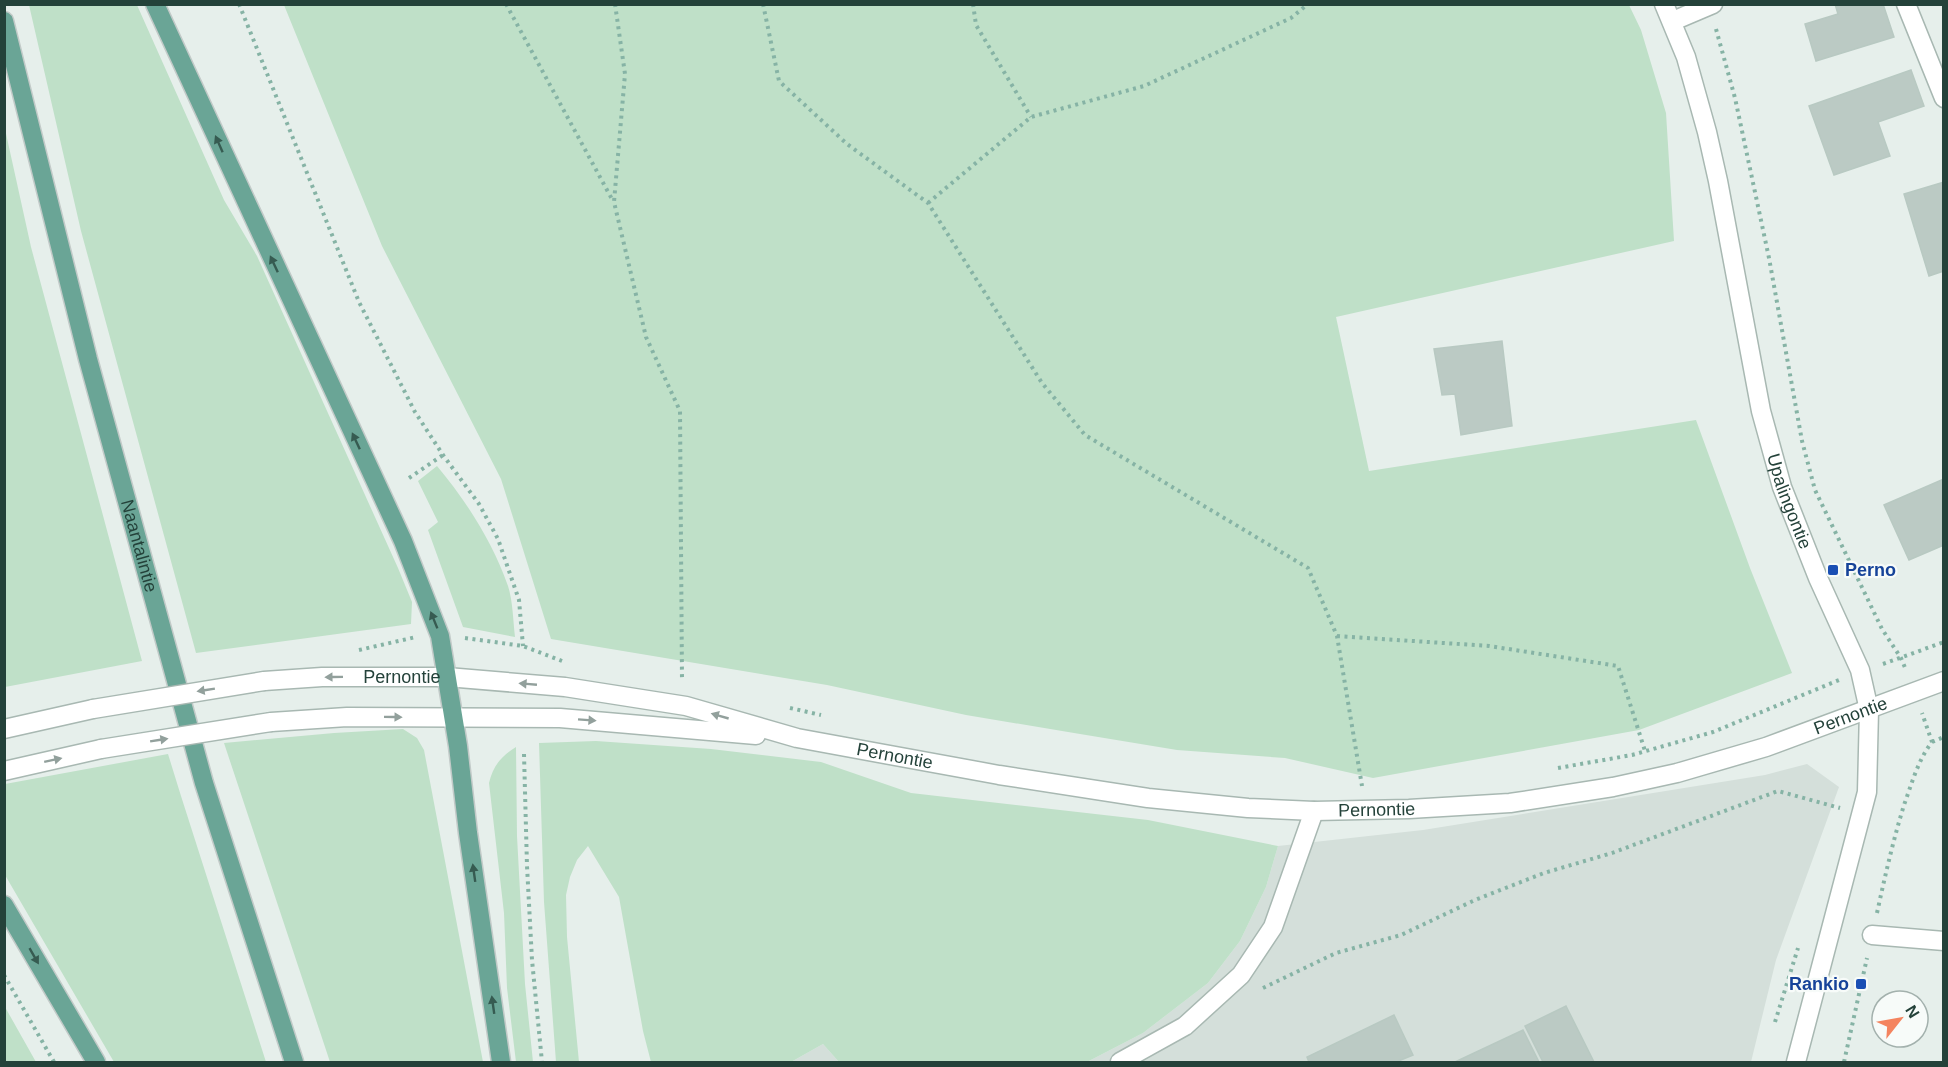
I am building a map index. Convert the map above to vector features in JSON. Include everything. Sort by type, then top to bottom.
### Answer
[{"type":"main road","points":[[155,4],[403,541],[440,636],[454,718],[501,1062]]},
{"type":"main road","name":"Naantalintie","points":[[4,21],[88,359],[204,783],[294,1062]]},
{"type":"main road","points":[[4,905],[96,1062]]},
{"type":"street","name":"Upalingontie","points":[[1664,4],[1673,21],[1701,108],[1716,171],[1761,411],[1782,487],[1818,578],[1860,670],[1869,710],[1867,792],[1796,1062]]},
{"type":"street","points":[[1673,21],[1713,4]]},
{"type":"street","points":[[1906,4],[1944,98]]},
{"type":"street","name":"Pernontie","points":[[4,729],[93,709],[264,681],[334,677],[447,676],[565,687],[686,706],[797,738]]},
{"type":"street","name":"Pernontie","points":[[4,771],[101,749],[271,722],[347,717],[571,719],[797,738],[999,775],[1148,798],[1248,808],[1314,811],[1409,809],[1510,803],[1613,787],[1677,773],[1766,747],[1944,681]]},
{"type":"street","points":[[1120,1062],[1185,1026],[1241,975],[1273,927],[1314,811]]},
{"type":"street","points":[[1872,934],[1944,940]]},
{"type":"path","points":[[239,4],[359,302],[415,412],[479,504],[498,540],[519,600],[523,646]]},
{"type":"path","points":[[506,4],[614,202],[646,337],[680,411],[682,683],[670,681]]},
{"type":"path","points":[[614,202],[625,74],[615,4]]},
{"type":"path","points":[[763,4],[779,81],[847,144],[928,203],[1042,383],[1085,435],[1308,568],[1337,636],[1362,787]]},
{"type":"path","points":[[973,4],[976,25],[1031,117]]},
{"type":"path","points":[[928,203],[1031,117],[1144,86],[1291,18],[1308,4]]},
{"type":"path","points":[[409,478],[443,455]]},
{"type":"path","points":[[352,652],[412,637],[440,636],[474,638],[523,646],[568,663]]},
{"type":"path","points":[[1337,636],[1489,646],[1618,666],[1645,751]]},
{"type":"path","points":[[1901,658],[1944,642]]},
{"type":"path","points":[[1556,768],[1645,751],[1713,732],[1842,678]]},
{"type":"path","points":[[784,706],[829,716]]},
{"type":"path","points":[[1932,742],[1944,737]]},
{"type":"path","points":[[524,754],[531,948],[542,1062]]},
{"type":"path","points":[[1351,787],[1372,786]]},
{"type":"path","points":[[1254,992],[1336,953],[1401,935],[1475,900],[1544,873],[1612,853],[1778,791],[1842,808],[1838,820]]},
{"type":"path","points":[[4,975],[54,1062]]},
{"type":"shaded area","points":[[1807,764],[1839,787],[1776,960],[1751,1062],[1087,1062],[1143,1033],[1208,983],[1240,941],[1266,887],[1278,846],[1423,830],[1765,775]]},
{"type":"shaded area","points":[[823,1044],[839,1062],[791,1062]]},
{"type":"green space","points":[[29,5],[137,5],[224,200],[257,256],[398,568],[412,602],[411,624],[196,653],[81,231]]},
{"type":"green space","points":[[284,5],[1629,5],[1641,30],[1666,113],[1674,241],[1336,317],[1369,471],[1696,420],[1750,568],[1792,673],[1639,730],[1373,778],[1285,758],[1177,750],[966,715],[827,685],[551,639],[501,479],[382,246]]},
{"type":"green space","points":[[5,129],[31,247],[142,661],[5,687]]},
{"type":"green space","points":[[437,466],[468,508],[502,569],[510,592],[515,637],[463,627],[428,530],[438,522],[418,481]]},
{"type":"green space","points":[[403,729],[417,738],[424,750],[483,1062],[330,1062],[224,743]]},
{"type":"green space","points":[[596,741],[711,749],[821,762],[911,793],[1148,820],[1278,846],[1266,887],[1240,941],[1208,983],[1143,1033],[1087,1062],[839,1062],[823,1044],[791,1062],[651,1062],[643,1031],[619,897],[588,846],[577,860],[566,895],[567,937],[579,1062],[556,1062],[544,902],[539,743]]},
{"type":"green space","points":[[516,747],[517,836],[525,984],[533,1062],[516,1062],[507,988],[504,913],[489,783],[498,762]]},
{"type":"green space","points":[[168,754],[266,1062],[114,1062],[5,875],[5,784]]},
{"type":"green space","points":[[5,1007],[36,1062],[5,1062]]},
{"type":"building","points":[[1835,4],[1883,4],[1894,37],[1816,61],[1805,24],[1838,14]]},
{"type":"building","points":[[1911,70],[1924,106],[1878,122],[1890,156],[1834,175],[1809,106]]},
{"type":"building","points":[[1944,182],[1944,271],[1929,276],[1904,194]]},
{"type":"building","points":[[1502,341],[1512,426],[1461,435],[1455,394],[1442,395],[1434,349]]},
{"type":"building","points":[[1944,479],[1944,545],[1909,560],[1884,505]]},
{"type":"building","points":[[1566,1006],[1594,1062],[1543,1062],[1525,1026]]},
{"type":"building","points":[[1394,1015],[1413,1055],[1396,1062],[1309,1062],[1307,1057]]},
{"type":"building","points":[[1523,1030],[1539,1062],[1455,1062]]},
{"type":"place","name":"Perno","points":[[1833,570]]},
{"type":"place","name":"Rankio","points":[[1861,984]]}]
